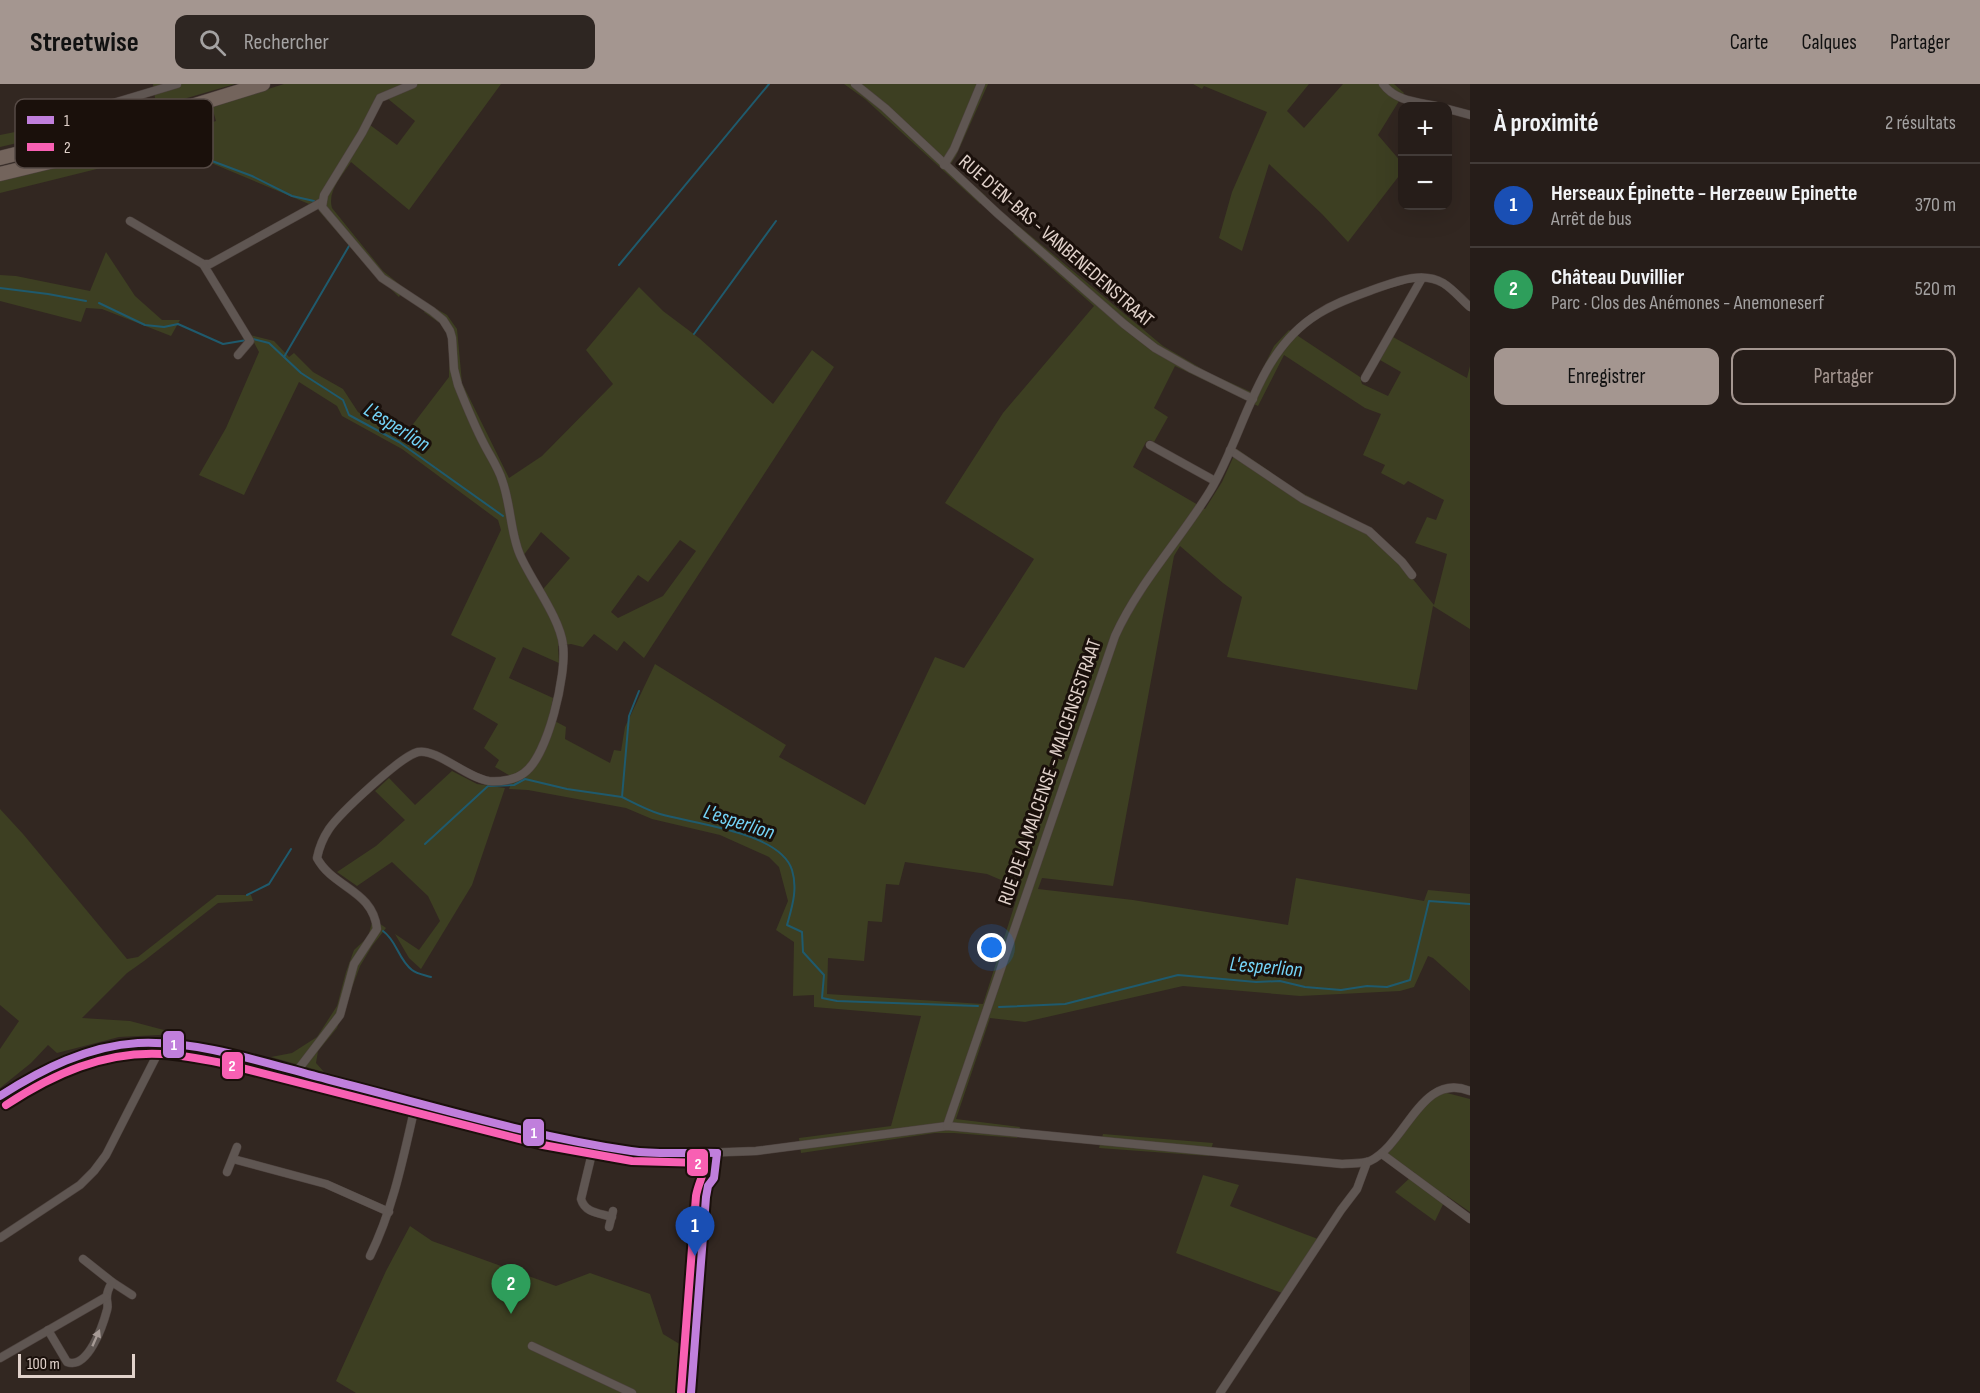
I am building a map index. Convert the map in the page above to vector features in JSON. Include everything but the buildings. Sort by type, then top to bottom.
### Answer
[{"type":"highway","points":[[213,100],[263,84]]},
{"type":"highway","points":[[0,158],[15,154]]},
{"type":"highway","points":[[0,174],[25,168]]},
{"type":"street","points":[[127,99],[177,84]]},
{"type":"street","points":[[203,264],[210,264],[322,202],[338,171],[362,134],[380,98],[414,84]]},
{"type":"street","name":"RUE D'EN-BAS - VANBENEDENSTRAAT","points":[[855,84],[885,108],[944,165],[1124,324],[1155,348],[1253,399]]},
{"type":"street","points":[[944,165],[954,149],[981,84]]},
{"type":"street","points":[[1383,84],[1388,92],[1420,102]]},
{"type":"street","points":[[1452,110],[1470,114]]},
{"type":"street","points":[[297,1071],[340,1015],[354,964],[377,929],[376,920],[365,902],[324,870],[317,858],[320,846],[330,828],[387,773],[419,752],[430,753],[461,771],[490,781],[504,780],[524,774],[541,750],[550,724],[561,681],[563,645],[553,617],[520,555],[503,483],[458,386],[450,331],[443,320],[432,310],[382,278],[328,214],[322,202]]},
{"type":"street","points":[[130,221],[203,264],[250,341],[238,355]]},
{"type":"street","points":[[1365,378],[1422,278],[1443,283],[1470,307]]},
{"type":"street","name":"RUE DE LA MALCENSE - MALCENSESTRAAT","points":[[947,1126],[1115,636],[1127,610],[1215,481],[1272,360],[1300,328],[1336,303],[1396,282],[1422,278]]},
{"type":"street","points":[[1150,445],[1215,481]]},
{"type":"street","points":[[1230,450],[1303,499],[1369,531],[1402,562],[1412,575]]},
{"type":"street","points":[[0,1238],[80,1185],[94,1171],[106,1155],[161,1043]]},
{"type":"street","points":[[0,1096],[21,1081],[82,1054],[114,1046],[161,1043],[213,1051],[594,1145],[633,1151],[717,1153],[801,1146],[947,1126],[1342,1164],[1367,1162],[1382,1154],[1436,1090],[1455,1086],[1470,1091]]},
{"type":"street","points":[[370,1256],[389,1212],[416,1102]]},
{"type":"street","points":[[594,1145],[581,1198],[588,1210],[612,1214],[609,1227]]},
{"type":"street","points":[[228,1172],[237,1147]]},
{"type":"street","points":[[708,1186],[714,1178],[717,1153]]},
{"type":"street","points":[[691,1393],[708,1186],[702,1154]]},
{"type":"street","points":[[1382,1154],[1470,1219]]},
{"type":"street","points":[[233,1159],[326,1184],[389,1212]]},
{"type":"street","points":[[1220,1393],[1357,1189],[1367,1162]]},
{"type":"street","points":[[83,1259],[111,1282],[132,1295]]},
{"type":"street","points":[[48,1330],[64,1359],[69,1363],[77,1363],[89,1352],[100,1329],[108,1307],[106,1297],[111,1282]]},
{"type":"street","points":[[0,1358],[106,1297]]},
{"type":"street","points":[[532,1346],[632,1393]]},
{"type":"green space","points":[[153,84],[235,84],[184,99],[151,99],[155,98]]},
{"type":"green space","points":[[284,84],[501,84],[409,210],[351,162],[333,190],[332,208],[383,271],[404,288],[399,297],[364,263],[319,211],[317,200],[309,204],[213,164],[213,122],[216,121],[213,107]],"holes":[[[376,96],[387,98],[415,121],[397,145],[366,122]]]},
{"type":"green space","points":[[844,84],[988,84],[950,165],[986,196],[980,204],[865,99]]},
{"type":"green space","points":[[1193,84],[1309,84],[1287,111],[1304,128],[1343,84],[1394,84],[1404,93],[1378,135],[1398,158],[1398,177],[1348,242],[1269,164],[1242,251],[1219,238],[1232,192],[1267,112],[1204,86],[1202,89]]},
{"type":"green space","points":[[15,132],[15,144],[0,147],[0,135]]},
{"type":"green space","points":[[47,168],[101,168],[0,193],[0,179]]},
{"type":"green space","points":[[1019,226],[1163,346],[1209,373],[1251,392],[1274,346],[1289,330],[1360,377],[1362,384],[1388,396],[1401,372],[1380,360],[1393,337],[1467,378],[1470,366],[1470,629],[1433,606],[1417,690],[1227,657],[1242,597],[1180,546],[1174,556],[1113,886],[1042,878],[1038,889],[1133,900],[1288,925],[1296,878],[1424,901],[1428,890],[1470,894],[1470,991],[1428,956],[1414,987],[1400,991],[1300,996],[1183,986],[1025,1022],[990,1018],[956,1119],[1020,1127],[1017,1138],[935,1133],[801,1153],[799,1138],[891,1126],[921,1016],[814,1007],[814,995],[793,996],[794,942],[776,930],[788,901],[779,867],[769,857],[720,835],[652,819],[626,808],[528,790],[509,789],[511,783],[517,780],[495,767],[499,760],[484,748],[498,724],[473,709],[496,658],[451,635],[501,530],[498,520],[402,449],[342,416],[337,406],[299,382],[244,495],[199,475],[226,428],[259,352],[250,335],[274,341],[289,357],[294,353],[313,372],[343,389],[358,412],[404,436],[449,377],[449,338],[441,324],[424,312],[428,304],[447,315],[457,329],[462,383],[509,478],[542,456],[613,384],[586,350],[639,287],[663,311],[699,338],[773,404],[812,350],[834,367],[644,658],[624,641],[617,651],[594,634],[583,647],[571,644],[558,646],[559,663],[523,647],[509,678],[553,698],[549,718],[566,727],[565,739],[610,763],[614,750],[621,751],[625,727],[655,664],[786,745],[779,757],[865,805],[935,657],[964,668],[1034,559],[945,503],[1003,413],[1094,306],[1013,234]],"holes":[[[1284,355],[1365,408],[1381,414],[1363,455],[1385,465],[1381,473],[1404,485],[1408,481],[1444,500],[1436,520],[1427,517],[1415,543],[1447,554],[1434,605],[1403,567],[1369,534],[1335,517],[1338,511],[1298,491],[1237,449],[1222,482],[1205,509],[1133,467],[1146,442],[1150,440],[1154,442],[1168,417],[1154,408],[1175,366],[1258,406]],[[541,532],[570,558],[538,595],[520,560]],[[680,540],[696,551],[663,596],[618,618],[611,612],[638,575],[648,582]],[[905,862],[987,874],[1020,888],[983,1004],[827,994],[828,958],[864,961],[868,921],[882,922],[886,884],[899,885]]]},
{"type":"green space","points":[[106,252],[135,296],[162,320],[180,320],[171,336],[102,309],[86,308],[81,322],[0,301],[0,275],[16,276],[90,291]]},
{"type":"green space","points":[[452,771],[477,784],[505,788],[472,885],[421,969],[409,958],[395,934],[419,950],[440,921],[428,896],[392,862],[357,886],[337,872],[376,846],[405,820],[375,791],[389,778],[415,805]]},
{"type":"green space","points":[[0,809],[127,959],[138,957],[217,895],[251,895],[253,901],[218,903],[127,973],[82,1018],[130,1021],[179,1034],[119,1037],[57,1053],[48,1045],[31,1063],[0,1088],[0,1049],[19,1021],[0,1005]]},
{"type":"green space","points":[[373,919],[386,928],[360,966],[337,1028],[318,1051],[316,1063],[324,1072],[271,1057],[292,1053],[317,1037],[337,1006],[354,950],[368,937]]},
{"type":"green space","points":[[1443,1092],[1470,1099],[1470,1212],[1447,1196],[1435,1221],[1395,1192],[1415,1173],[1387,1154],[1429,1101]]},
{"type":"green space","points":[[1103,1134],[1213,1143],[1209,1156],[1099,1148]]},
{"type":"green space","points":[[1203,1175],[1239,1185],[1230,1206],[1318,1239],[1282,1293],[1176,1253]]},
{"type":"green space","points":[[410,1226],[432,1241],[556,1286],[590,1273],[650,1294],[663,1334],[691,1351],[687,1393],[356,1393],[336,1381],[386,1271]]},
{"type":"waterway","points":[[619,265],[769,84]]},
{"type":"waterway","points":[[213,161],[252,176],[292,196],[314,201]]},
{"type":"waterway","points":[[694,334],[776,221]]},
{"type":"waterway","points":[[284,357],[349,246]]},
{"type":"waterway","name":"L'esperlion","points":[[0,288],[86,301]]},
{"type":"waterway","name":"L'esperlion","points":[[99,303],[145,325],[164,327],[178,324],[223,344],[247,340]]},
{"type":"waterway","name":"L'esperlion","points":[[253,339],[269,343],[301,373],[343,400],[349,415],[399,442],[503,516]]},
{"type":"waterway","name":"L'esperlion","points":[[639,691],[629,716],[622,797],[660,814],[754,838],[784,857],[794,877],[794,898],[787,925],[802,932],[803,952],[824,975],[822,998],[837,1001],[978,1006]]},
{"type":"waterway","points":[[425,844],[488,786],[514,785],[525,779],[567,789],[622,797]]},
{"type":"waterway","points":[[247,895],[269,884],[291,849]]},
{"type":"waterway","name":"L'esperlion","points":[[999,1007],[1065,1004],[1178,975],[1256,982],[1280,981],[1305,987],[1341,990],[1367,986],[1387,987],[1410,980],[1429,901],[1470,904]]},
{"type":"waterway","points":[[383,931],[388,935],[407,966],[431,977]]},
{"type":"transit line","name":"1","points":[[0,1096],[49,1068],[83,1054],[119,1045],[162,1043],[211,1049],[479,1119],[593,1145],[642,1152],[717,1153]]},
{"type":"transit line","name":"2","points":[[6,1105],[61,1074],[80,1067],[120,1056],[170,1055],[222,1063],[543,1145],[632,1161],[705,1163],[696,1196],[681,1392]]},
{"type":"transit line","name":"1","points":[[691,1393],[706,1197],[708,1186],[714,1178],[717,1153]]},
{"type":"place","name":"Herseaux Épinette - Herzeeuw Epinette","points":[[695,1256]]},
{"type":"place","name":"Château Duvillier","points":[[511,1314]]}]
